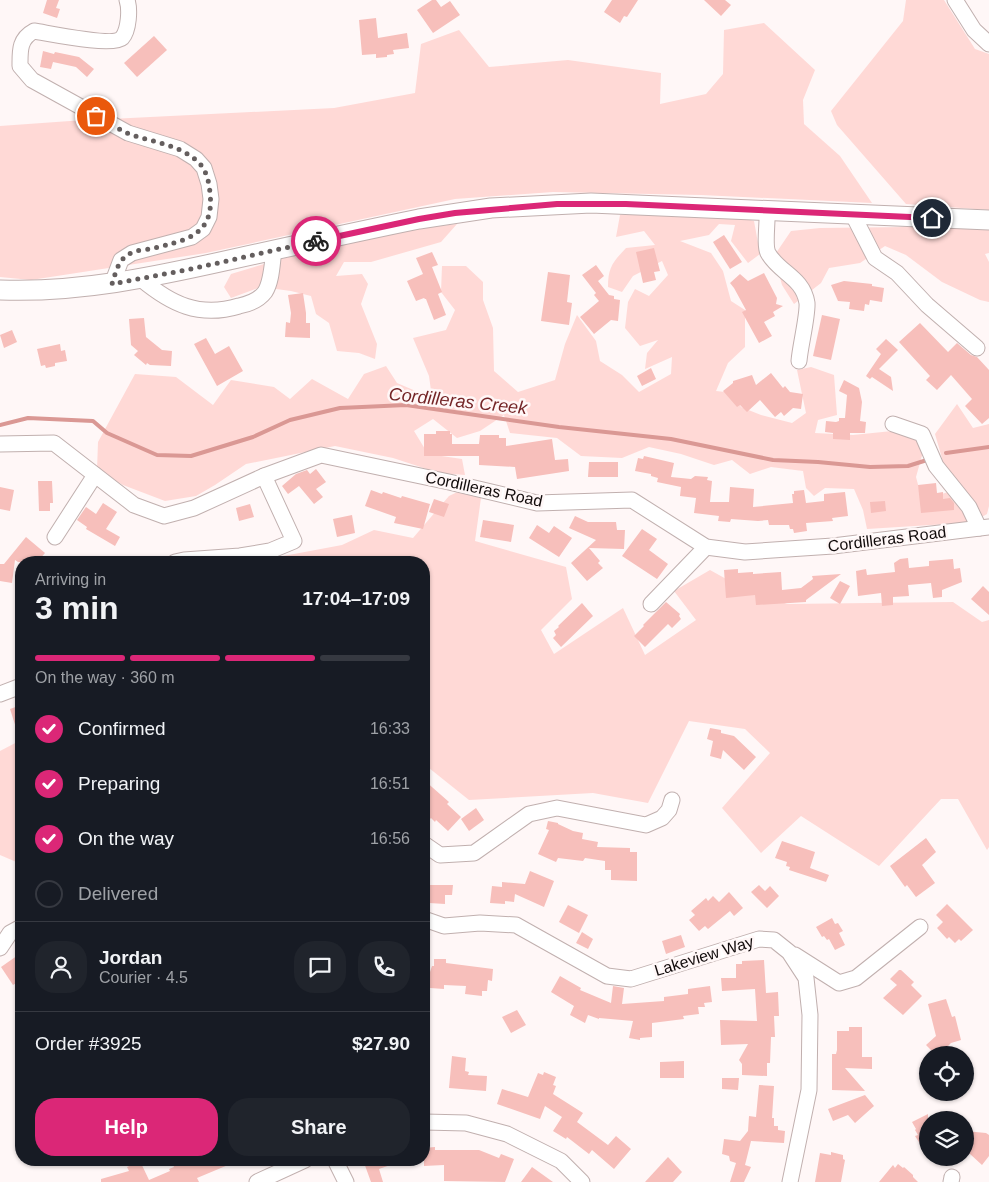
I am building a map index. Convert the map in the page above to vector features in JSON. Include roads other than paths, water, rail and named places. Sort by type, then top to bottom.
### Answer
[{"type":"main road","points":[[0,290],[51,291],[112,284],[419,219],[507,207],[591,203],[989,220]]},
{"type":"street","points":[[112,284],[121,260],[132,253],[192,237],[203,229],[209,218],[211,199],[204,168],[180,149],[128,134],[32,80],[20,66],[20,54],[26,35],[34,31],[102,41],[116,40],[122,37],[126,30],[129,6],[127,0]]},
{"type":"street","points":[[954,0],[974,30],[989,44]]},
{"type":"street","points":[[767,211],[768,229],[766,241],[768,252],[802,287],[807,304],[798,361]]},
{"type":"street","points":[[853,215],[875,258],[897,273],[927,305],[978,348]]},
{"type":"street","points":[[141,279],[160,295],[174,303],[209,311],[232,308],[253,302],[266,291],[274,250]]},
{"type":"street","points":[[893,424],[922,434],[936,466],[984,527]]},
{"type":"street","name":"Cordilleras Road","points":[[0,444],[54,443],[134,506],[164,516],[194,508],[264,476],[321,455],[537,503],[632,500],[706,546],[745,552],[833,546],[984,527]]},
{"type":"street","points":[[56,537],[95,474]]},
{"type":"street","points":[[240,556],[270,551],[294,541],[264,476]]},
{"type":"street","points":[[651,604],[706,546]]},
{"type":"street","points":[[0,694],[15,688]]},
{"type":"street","points":[[430,848],[440,855],[474,853],[529,814],[557,808],[646,825],[662,818],[669,810],[672,800]]},
{"type":"street","name":"Lakeview Way","points":[[430,921],[444,926],[480,923],[516,925],[608,976],[631,979],[759,939],[774,940],[789,952],[806,978],[810,1015],[809,1090],[790,1182]]},
{"type":"street","points":[[789,952],[839,983],[856,978],[920,927]]},
{"type":"street","points":[[0,948],[10,933],[15,930]]},
{"type":"street","points":[[430,1122],[466,1123],[507,1134],[561,1161],[582,1182]]},
{"type":"street","points":[[257,1182],[292,1166]]},
{"type":"street","points":[[338,1166],[346,1182]]},
{"type":"waterway","name":"Cordilleras Creek","points":[[0,425],[28,418],[93,421],[107,433],[157,455],[191,456],[253,437],[290,420],[340,408],[406,405],[559,427],[671,439],[773,460],[870,467],[908,466],[927,460]]},
{"type":"waterway","name":"Cordilleras Creek","points":[[946,453],[989,447]]}]
